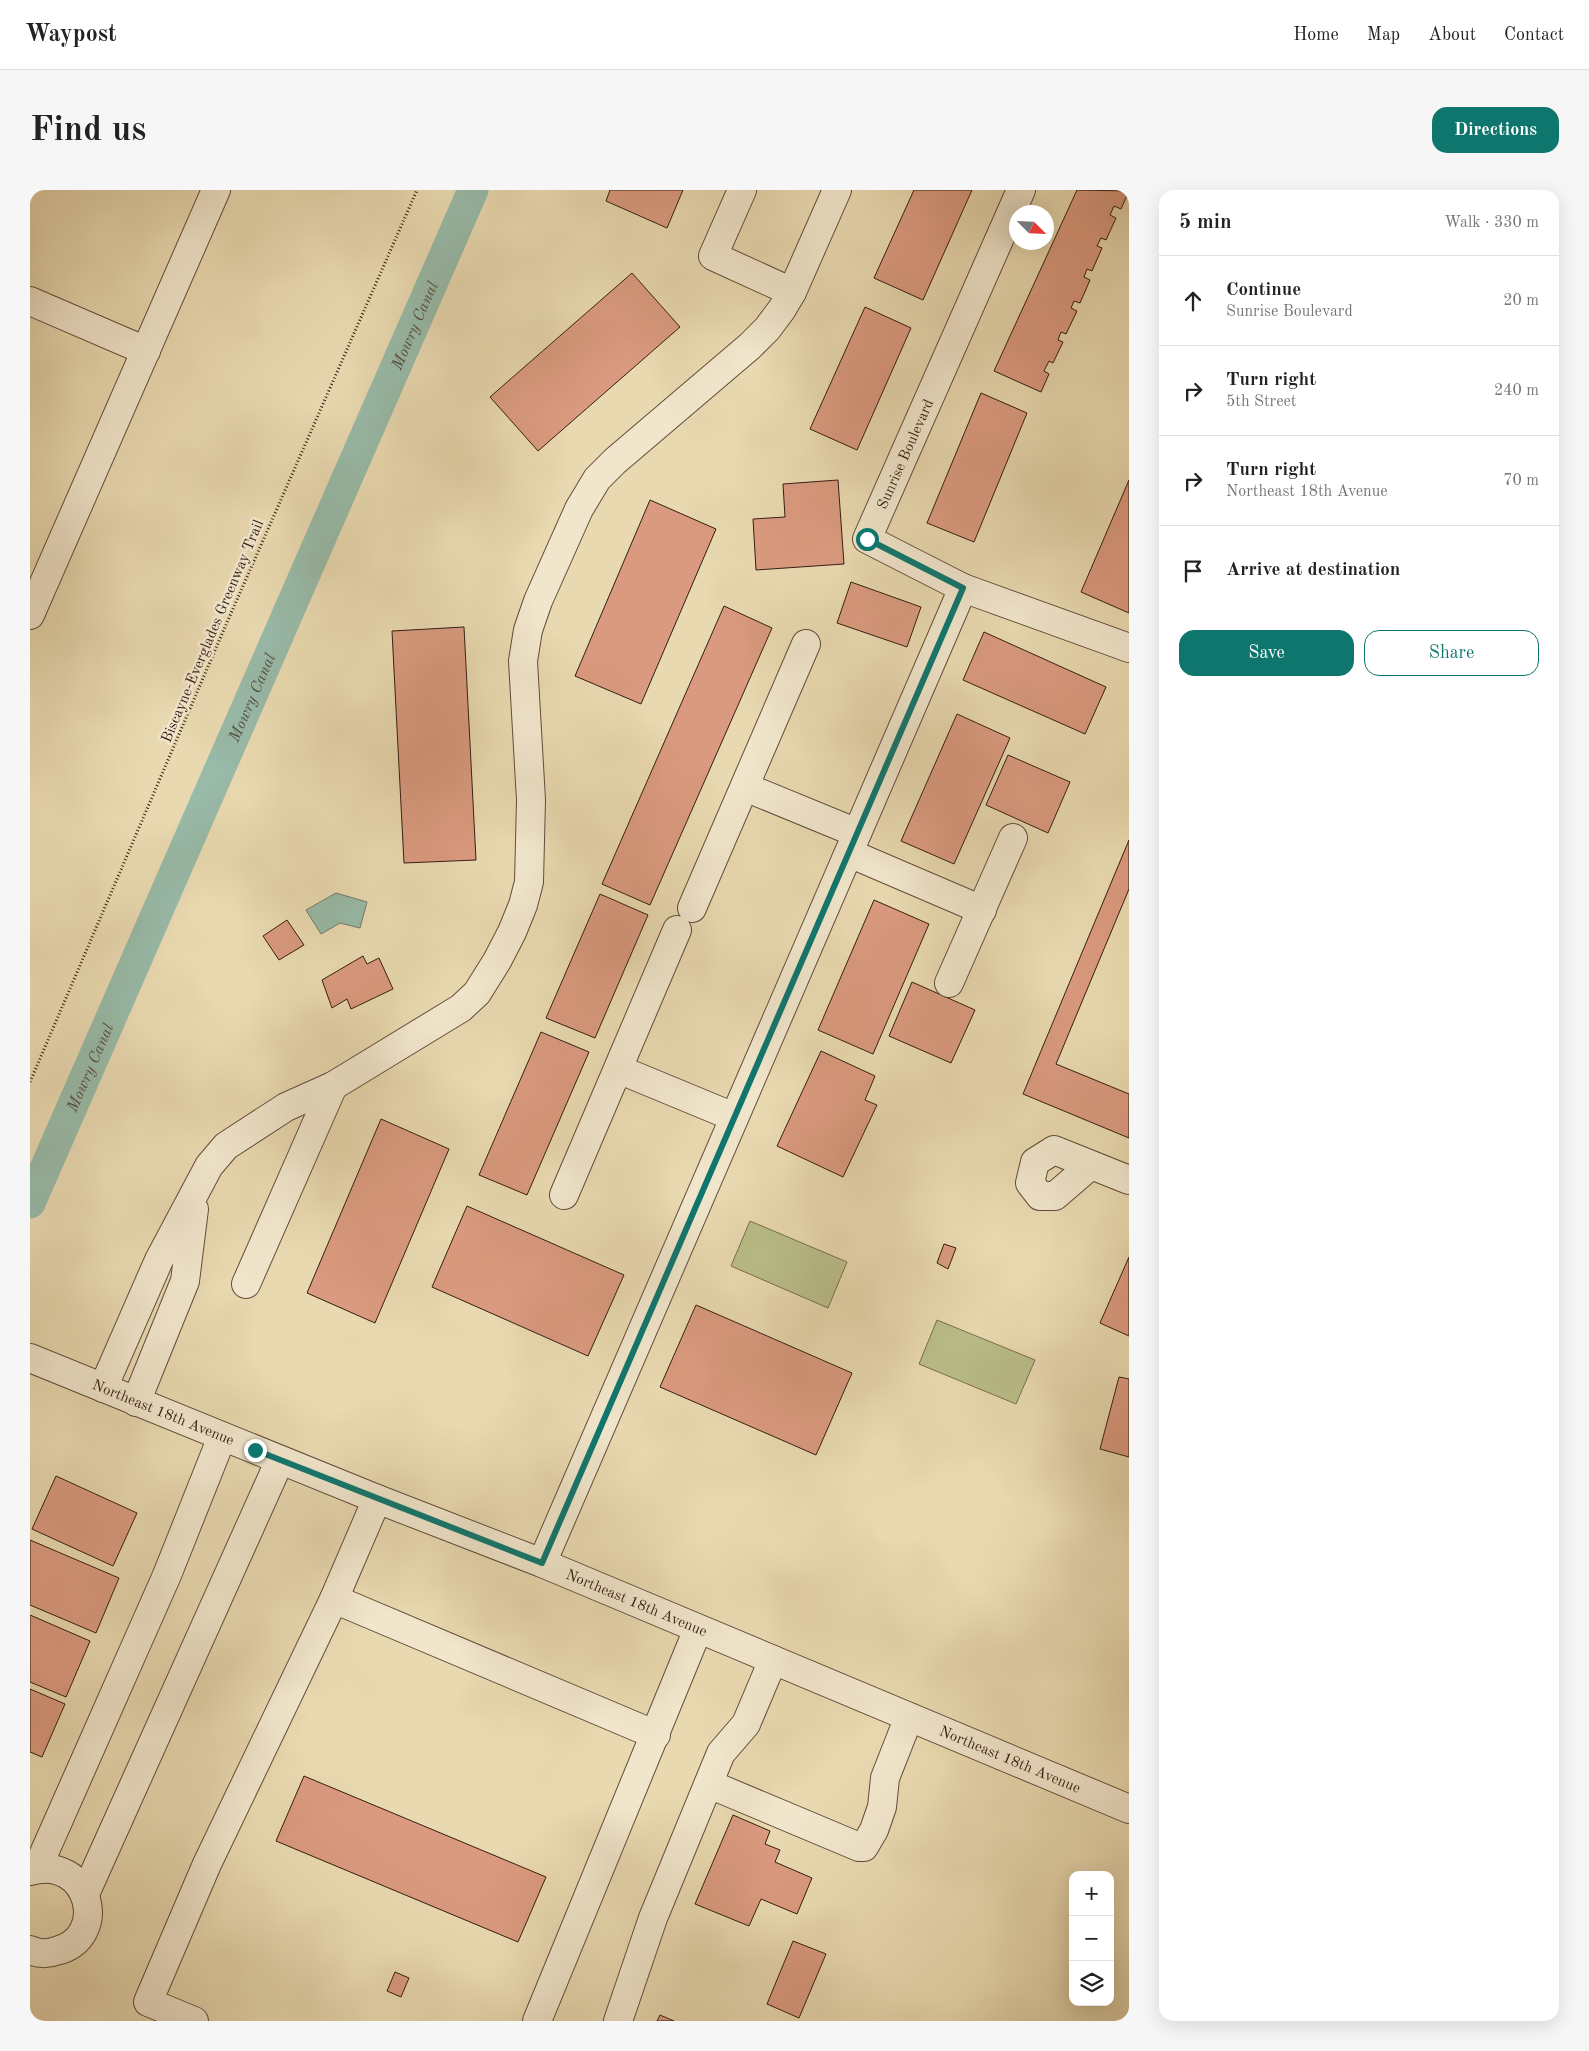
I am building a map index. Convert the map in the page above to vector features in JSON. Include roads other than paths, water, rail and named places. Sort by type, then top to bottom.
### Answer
[{"type":"street","points":[[30,615],[216,190]]},
{"type":"street","points":[[742,190],[713,256],[792,292]]},
{"type":"street","points":[[103,1388],[159,1260],[209,1166],[226,1146],[286,1107],[332,1086],[461,1008],[493,969],[516,923],[529,882],[531,800],[523,661],[528,630],[541,593],[578,509],[597,479],[614,461],[750,346],[782,309],[792,292],[837,190]]},
{"type":"street","name":"Sunrise Boulevard","points":[[1021,190],[867,539],[963,588],[1129,648]]},
{"type":"street","points":[[30,301],[146,351]]},
{"type":"street","points":[[542,1563],[963,588]]},
{"type":"street","points":[[564,1196],[618,1069],[745,787],[806,644]]},
{"type":"street","points":[[745,787],[982,910]]},
{"type":"street","points":[[949,983],[1013,838]]},
{"type":"street","points":[[618,1069],[734,1117]]},
{"type":"street","points":[[246,1284],[332,1086]]},
{"type":"street","points":[[1091,1165],[1129,1180]]},
{"type":"street","points":[[136,1402],[185,1281],[195,1195]]},
{"type":"street","name":"Northeast 18th Avenue","points":[[30,1358],[377,1499],[542,1563],[1129,1809]]},
{"type":"street","points":[[30,1950],[49,1953],[62,1950],[73,1943],[82,1933],[87,1920],[88,1907],[85,1894],[78,1882],[68,1874],[56,1869],[34,1870],[167,1576],[222,1436]]},
{"type":"street","points":[[85,1894],[280,1460]]},
{"type":"street","points":[[194,2021],[148,2002],[207,1864],[334,1598],[377,1499]]},
{"type":"street","points":[[334,1598],[656,1735]]},
{"type":"street","points":[[537,2021],[698,1629]]},
{"type":"street","points":[[618,2021],[653,1918],[721,1753],[746,1724],[772,1660]]},
{"type":"street","points":[[709,1784],[859,1847],[864,1847],[874,1830],[882,1807],[885,1778],[909,1717]]},
{"type":"waterway","name":"Mowry Canal","points":[[30,1203],[473,190]]}]
